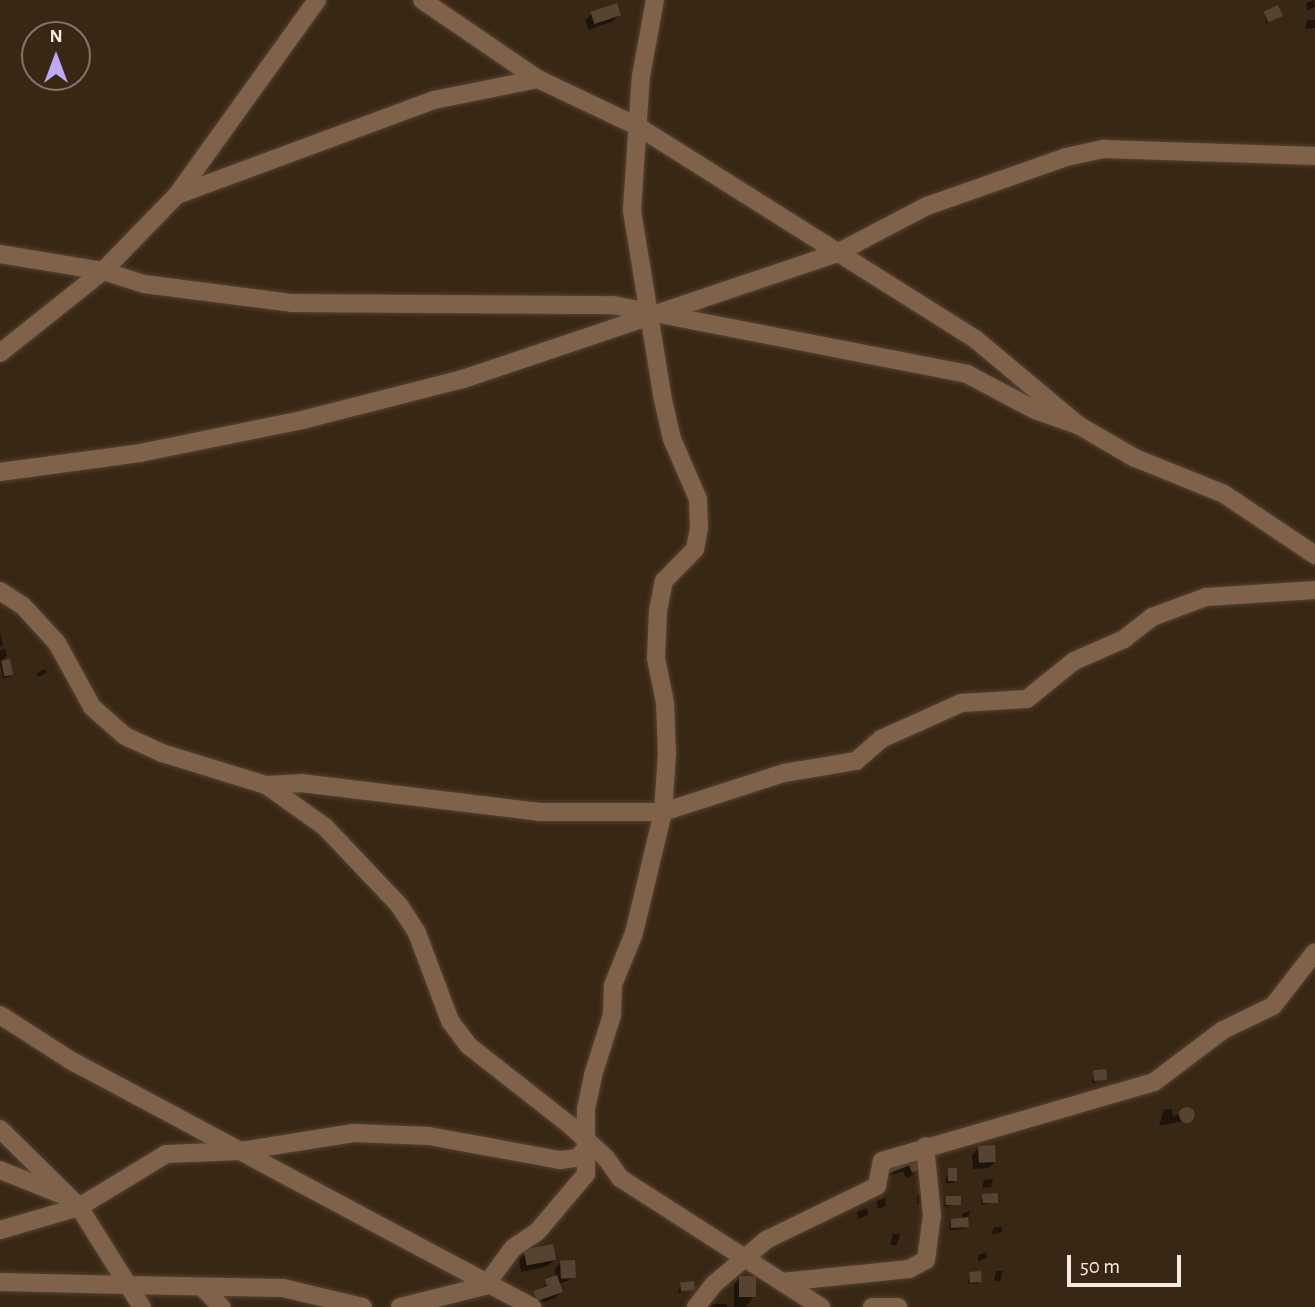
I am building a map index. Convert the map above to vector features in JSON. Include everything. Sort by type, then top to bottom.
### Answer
[{"type":"street","points":[[0,354],[103,271],[177,195],[317,0]]},
{"type":"street","points":[[422,0],[538,79],[637,126],[974,338],[1077,425]]},
{"type":"street","points":[[400,1307],[485,1286],[513,1248],[538,1231],[586,1174],[589,1145],[586,1110],[612,1015],[612,985],[634,933],[663,812],[667,754],[665,703],[656,658],[658,611],[664,581],[695,549],[698,499],[672,439],[632,210],[637,126],[655,0]]},
{"type":"street","points":[[177,195],[434,100],[538,79]]},
{"type":"street","points":[[0,472],[140,453],[302,420],[501,367],[650,314],[837,253],[927,206],[984,182],[1104,149],[1315,156]]},
{"type":"street","points":[[0,254],[103,271],[144,284],[293,303],[613,305],[650,314],[879,354],[967,374],[1035,410],[1077,425],[1135,457],[1224,494],[1315,555]]},
{"type":"street","points":[[266,786],[301,783],[539,812],[663,812],[784,773],[856,761],[881,738],[961,703],[1027,699],[1074,661],[1124,639],[1152,617],[1206,597],[1315,590]]},
{"type":"street","points":[[2,597],[57,642],[92,707],[125,736],[162,753],[266,786],[325,827],[399,905],[417,933],[450,1021],[469,1046],[606,1158],[620,1178],[821,1307]]},
{"type":"street","points":[[696,1307],[741,1258],[766,1240],[856,1199],[877,1186],[882,1161],[925,1146],[1154,1082],[1223,1030],[1273,1006],[1315,952]]},
{"type":"street","points":[[0,1015],[70,1060],[485,1286],[532,1307]]},
{"type":"street","points":[[0,1129],[73,1202],[142,1307]]},
{"type":"street","points":[[0,1230],[73,1202],[166,1154],[240,1151],[354,1133],[429,1136],[560,1160],[576,1158],[589,1145]]},
{"type":"street","points":[[782,1282],[909,1269],[926,1260],[932,1215],[925,1146]]},
{"type":"street","points":[[0,1170],[73,1202]]},
{"type":"street","points":[[0,1282],[283,1288],[363,1307]]},
{"type":"street","points":[[202,1287],[221,1307]]},
{"type":"street","points":[[872,1307],[898,1307]]},
{"type":"building","points":[[617,3],[621,15],[594,24],[590,12]]},
{"type":"building","points":[[1278,5],[1283,16],[1268,22],[1263,12]]},
{"type":"building","points":[[10,659],[13,675],[4,676],[1,661]]},
{"type":"building","points":[[1106,1069],[1107,1080],[1094,1081],[1093,1070]]},
{"type":"building","points":[[1184,1107],[1190,1107],[1195,1115],[1193,1121],[1184,1123],[1179,1118],[1179,1112]]},
{"type":"building","points":[[995,1145],[996,1162],[979,1163],[978,1146]]},
{"type":"building","points":[[914,1155],[919,1170],[912,1173],[909,1165],[890,1173],[887,1164]]},
{"type":"building","points":[[948,1168],[957,1168],[957,1181],[948,1181]]},
{"type":"building","points":[[998,1193],[998,1203],[983,1203],[982,1194]]},
{"type":"building","points":[[946,1196],[961,1196],[961,1205],[946,1205]]},
{"type":"building","points":[[968,1217],[969,1227],[951,1228],[951,1219]]},
{"type":"building","points":[[553,1244],[556,1260],[527,1265],[524,1250]]},
{"type":"building","points":[[575,1260],[576,1278],[561,1279],[560,1261]]},
{"type":"building","points":[[981,1271],[982,1282],[970,1283],[969,1272]]},
{"type":"building","points":[[557,1275],[563,1292],[537,1301],[533,1291],[547,1286],[545,1279]]},
{"type":"building","points":[[739,1276],[756,1276],[756,1297],[739,1297]]},
{"type":"building","points":[[694,1281],[695,1290],[681,1291],[680,1282]]}]
